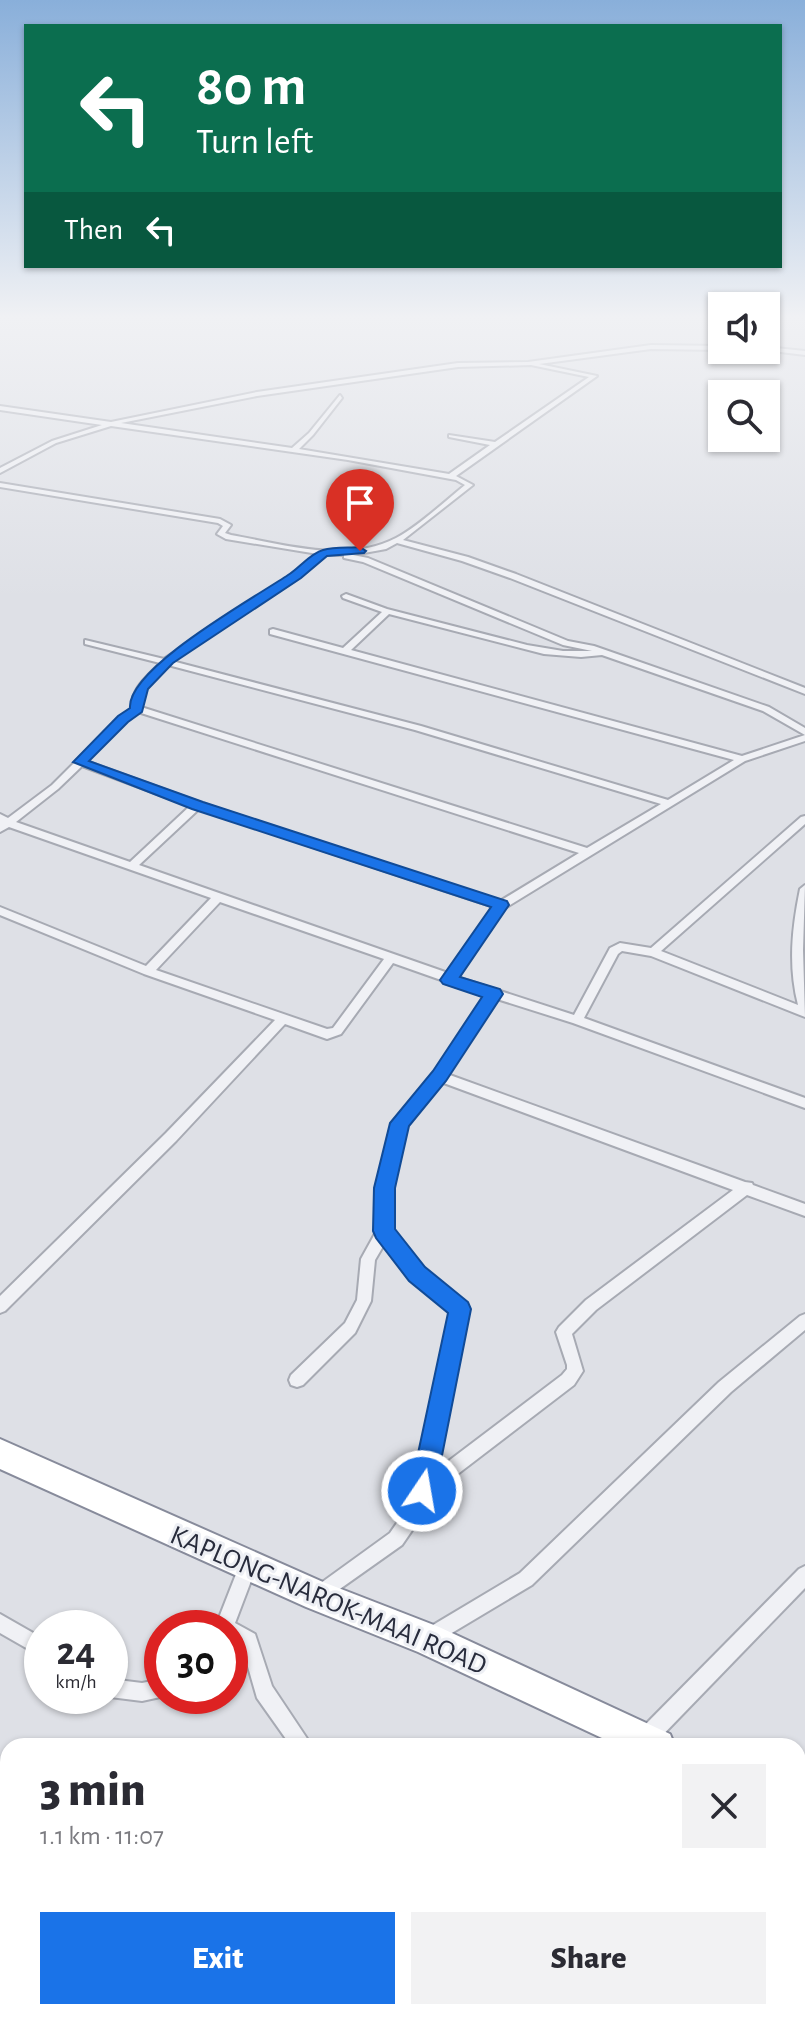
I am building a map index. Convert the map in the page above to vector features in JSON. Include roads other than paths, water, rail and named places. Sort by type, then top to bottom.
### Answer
[{"type":"highway","name":"KAPLONG-NAROK-MAAI ROAD","points":[[0,1454],[317,1596],[427,1639],[640,1738]]},
{"type":"street","points":[[9,409],[451,476],[467,482],[470,487],[397,541],[383,547],[340,554]]},
{"type":"street","points":[[0,471],[54,442],[114,423],[180,409]]},
{"type":"street","points":[[294,450],[330,409]]},
{"type":"street","points":[[451,476],[545,409]]},
{"type":"street","points":[[451,436],[493,444]]},
{"type":"street","points":[[0,485],[220,521],[227,525],[221,534],[229,537],[365,560],[566,643],[728,694],[794,724],[805,735],[742,759],[501,905],[449,980]]},
{"type":"street","points":[[397,541],[465,559],[513,576],[805,691]]},
{"type":"street","points":[[137,709],[136,698],[142,687],[168,660],[297,575],[324,553]]},
{"type":"street","points":[[346,596],[388,611],[544,649],[583,656],[603,653]]},
{"type":"street","points":[[345,651],[388,611]]},
{"type":"street","points":[[273,632],[742,759]]},
{"type":"street","points":[[88,642],[168,660],[418,728],[668,803]]},
{"type":"street","points":[[3,823],[55,787],[123,719],[137,709]]},
{"type":"street","points":[[137,709],[588,852]]},
{"type":"street","points":[[794,724],[805,714]]},
{"type":"street","points":[[80,762],[197,805],[501,905]]},
{"type":"street","points":[[132,866],[197,805]]},
{"type":"street","points":[[653,952],[805,819]]},
{"type":"street","points":[[3,823],[219,896],[449,980],[577,1020],[805,1103]]},
{"type":"street","points":[[577,1020],[614,951],[620,947],[653,952],[805,1012],[798,959],[798,929],[805,889]]},
{"type":"street","points":[[148,971],[219,896]]},
{"type":"street","points":[[0,911],[148,971],[333,1034],[390,959]]},
{"type":"street","points":[[297,1380],[350,1328],[364,1301],[368,1259],[384,1231],[384,1188],[400,1123],[439,1076],[468,1028],[494,994]]},
{"type":"street","points":[[0,1306],[171,1137],[283,1019]]},
{"type":"street","points":[[439,1076],[805,1210]]},
{"type":"street","points":[[422,1491],[568,1380],[575,1371],[575,1363],[564,1332],[591,1305],[747,1187]]},
{"type":"street","points":[[317,1596],[396,1539],[418,1507],[460,1309],[417,1274],[384,1231]]},
{"type":"street","points":[[427,1639],[526,1579],[725,1387],[805,1321]]},
{"type":"street","points":[[232,1610],[248,1565]]},
{"type":"street","points":[[656,1738],[805,1575]]},
{"type":"street","points":[[0,1623],[24,1637]]},
{"type":"street","points":[[248,1639],[264,1691],[296,1738]]}]
